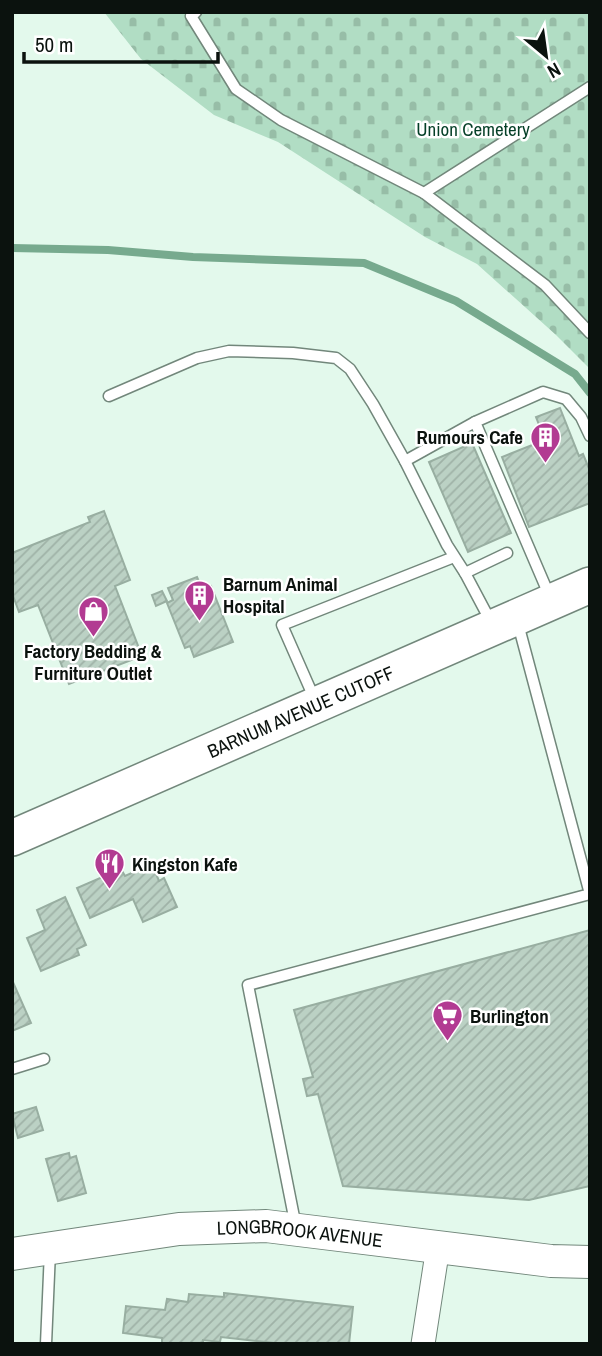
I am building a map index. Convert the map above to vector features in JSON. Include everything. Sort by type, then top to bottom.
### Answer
[{"type":"main road","name":"BARNUM AVENUE CUTOFF","points":[[12,838],[590,585]]},
{"type":"street","name":"LONGBROOK AVENUE","points":[[12,1254],[189,1228],[233,1226],[296,1228],[551,1261],[590,1262]]},
{"type":"street","points":[[423,1344],[438,1247]]},
{"type":"lane","points":[[196,12],[191,16],[236,89],[281,120],[425,193],[545,285],[590,333]]},
{"type":"lane","points":[[425,193],[590,87]]},
{"type":"lane","points":[[109,396],[197,358],[229,351],[293,353],[336,358],[349,369],[373,404],[405,461],[454,557],[505,623],[590,894],[248,985],[296,1228]]},
{"type":"lane","points":[[405,461],[475,422],[543,392],[566,399],[581,417],[590,436]]},
{"type":"lane","points":[[475,422],[552,602]]},
{"type":"lane","points":[[465,573],[507,553]]},
{"type":"lane","points":[[317,705],[282,625],[454,557]]},
{"type":"lane","points":[[12,1069],[44,1059]]},
{"type":"lane","points":[[46,1344],[50,1248]]},
{"type":"green space","name":"Union Cemetery","points":[[104,12],[590,12],[590,369],[477,264],[425,237],[278,142],[214,115],[141,59]]},
{"type":"building","name":"Rumours Cafe","points":[[560,408],[579,456],[583,454],[590,471],[590,503],[529,527],[502,457],[545,440],[536,417]]},
{"type":"building","points":[[472,443],[511,533],[468,552],[429,462]]},
{"type":"building","points":[[104,511],[130,580],[115,586],[142,656],[69,684],[38,605],[19,612],[12,593],[12,553],[90,522],[88,517]]},
{"type":"building","name":"Barnum Animal Hospital","points":[[197,577],[202,589],[211,586],[233,642],[194,657],[190,646],[185,648],[167,603],[173,600],[168,588]]},
{"type":"building","points":[[162,591],[167,601],[156,606],[152,595]]},
{"type":"building","points":[[152,864],[159,881],[164,878],[177,907],[143,922],[133,899],[90,918],[77,888],[121,869],[125,876]]},
{"type":"building","points":[[65,897],[86,945],[77,949],[79,955],[41,971],[27,938],[45,930],[37,910]]},
{"type":"building","name":"Burlington","points":[[590,930],[590,1186],[529,1200],[343,1186],[318,1094],[307,1096],[303,1079],[313,1077],[294,1010]]},
{"type":"building","points":[[12,980],[31,1023],[12,1031]]},
{"type":"building","points":[[36,1107],[43,1130],[18,1138],[12,1114]]},
{"type":"building","points":[[69,1153],[70,1158],[76,1156],[86,1193],[58,1201],[46,1159]]},
{"type":"building","points":[[224,1293],[353,1307],[349,1344],[284,1344],[221,1337],[220,1342],[203,1340],[203,1344],[162,1344],[162,1338],[123,1333],[126,1306],[165,1310],[167,1299],[188,1302],[189,1294],[224,1297]]},
{"type":"waterway","points":[[12,248],[364,263],[456,301],[575,374],[590,393]]},
{"type":"place","name":"Rumours Cafe","points":[[546,464]]},
{"type":"place","name":"Barnum Animal Hospital","points":[[200,622]]},
{"type":"place","name":"Factory Bedding & Furniture Outlet","points":[[93,639]]},
{"type":"place","name":"Kingston Kafe","points":[[109,891]]},
{"type":"place","name":"Burlington","points":[[447,1043]]}]
